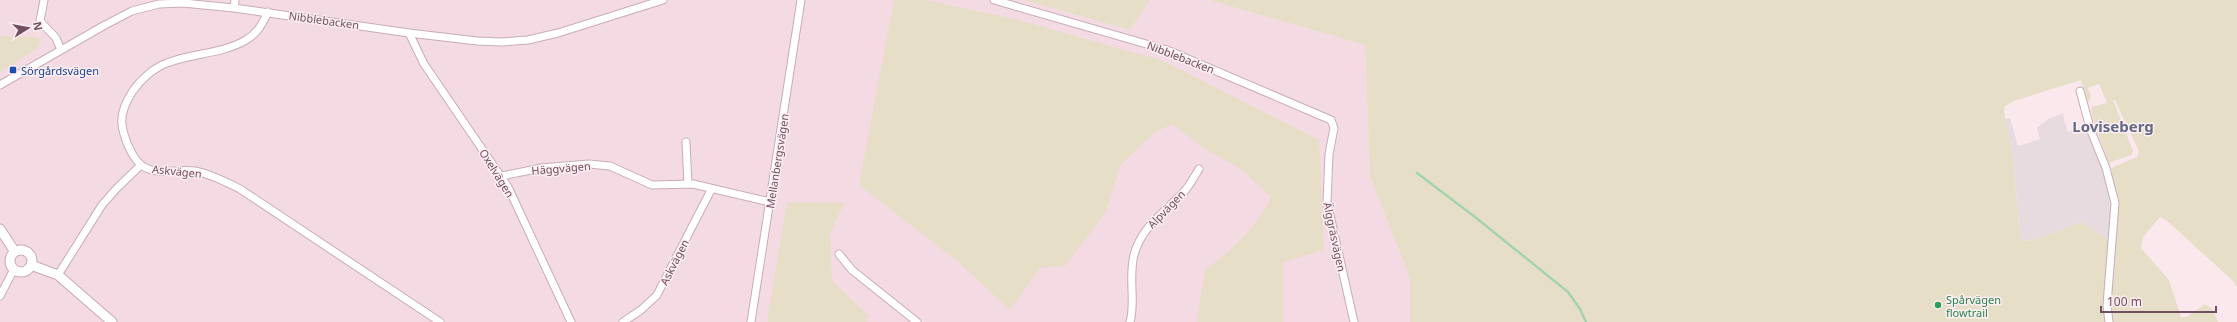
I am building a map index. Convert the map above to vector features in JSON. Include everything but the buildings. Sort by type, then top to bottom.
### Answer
[{"type":"street","points":[[44,0],[40,21],[56,38],[62,50]]},
{"type":"street","points":[[234,8],[235,0]]},
{"type":"street","name":"Nibblebacken","points":[[0,84],[112,22],[147,6],[183,3],[234,8],[477,41],[528,40],[558,33],[662,0]]},
{"type":"street","name":"Mellanbergsvägen","points":[[751,322],[801,0]]},
{"type":"street","name":"Nibblebacken","points":[[994,0],[1167,50],[1328,118],[1334,123],[1334,128]]},
{"type":"street","name":"Askvägen","points":[[268,12],[257,33],[245,41],[229,47],[166,63],[150,74],[135,89],[125,104],[120,119],[127,143],[142,164],[157,171],[198,172],[214,177],[240,189],[440,322]]},
{"type":"street","name":"Oxelvägen","points":[[410,33],[424,64],[502,176],[571,322]]},
{"type":"street","points":[[2080,91],[2092,131],[2106,168],[2115,203],[2107,305],[2109,322]]},
{"type":"street","name":"Älggräsvägen","points":[[1334,128],[1329,154],[1327,202],[1333,234],[1351,303],[1354,322]]},
{"type":"street","points":[[686,142],[688,184]]},
{"type":"street","points":[[58,275],[102,205],[116,188],[142,164]]},
{"type":"street","name":"Häggvägen","points":[[502,176],[541,168],[589,164],[610,166],[652,185],[688,184],[770,202]]},
{"type":"street","name":"Alpvägen","points":[[1130,322],[1132,313],[1130,274],[1134,254],[1152,221],[1184,193],[1199,169]]},
{"type":"street","name":"Askvägen","points":[[623,322],[641,310],[657,295],[711,190]]},
{"type":"street","points":[[0,229],[15,252]]},
{"type":"street","points":[[21,250],[29,253],[32,258],[32,265],[23,272],[14,269],[10,261],[15,252],[21,250]]},
{"type":"street","points":[[839,254],[852,270],[917,322]]},
{"type":"street","points":[[32,265],[58,275],[112,322]]},
{"type":"street","points":[[0,296],[14,269]]},
{"type":"shaded area","points":[[0,0],[1024,0],[1130,30],[1150,0],[1209,0],[1365,45],[1370,177],[1410,278],[1410,322],[0,322]]},
{"type":"shaded area","points":[[894,0],[925,0],[1015,19],[1164,61],[1319,140],[1324,250],[1283,262],[1283,322],[1197,322],[1205,270],[1243,237],[1259,218],[1271,197],[1242,170],[1204,148],[1172,124],[1154,133],[1120,166],[1106,212],[1065,266],[1040,268],[1010,310],[956,260],[859,185]]},
{"type":"shaded area","points":[[1024,0],[1150,0],[1130,30]]},
{"type":"shaded area","points":[[1209,0],[2237,0],[2237,287],[2232,280],[2166,220],[2160,217],[2143,237],[2141,248],[2169,280],[2181,317],[2187,317],[2205,304],[2212,309],[2218,322],[1410,322],[1410,278],[1370,177],[1365,45]],"holes":[[[2081,80],[2088,103],[2091,96],[2088,88],[2099,84],[2107,103],[2092,107],[2091,110],[2095,126],[2109,163],[2131,155],[2133,151],[2113,100],[2115,100],[2139,151],[2137,157],[2111,168],[2118,205],[2115,244],[2081,222],[2034,240],[2023,241],[2020,237],[2013,157],[2004,112],[2005,106],[2014,101]]]},
{"type":"shaded area","points":[[0,36],[34,37],[41,39],[38,48],[0,72]]},
{"type":"shaded area","points":[[2064,113],[2063,116],[2068,132],[2081,127],[2088,128],[2112,194],[2110,241],[2081,222],[2034,240],[2023,241],[2020,237],[2013,157],[2005,119],[2010,118],[2018,146],[2040,139],[2037,128],[2048,119]]},
{"type":"shaded area","points":[[787,202],[844,203],[830,234],[832,281],[869,316],[866,322],[768,322],[768,314]]},
{"type":"waterway","points":[[1417,173],[1475,217],[1568,292],[1580,309],[1586,322]]},
{"type":"place","name":"Sörgårdsvägen","points":[[13,70]]},
{"type":"place","name":"Spårvägen flowtrail","points":[[1938,305]]},
{"type":"district","name":"Loviseberg","points":[[2113,126]]}]
